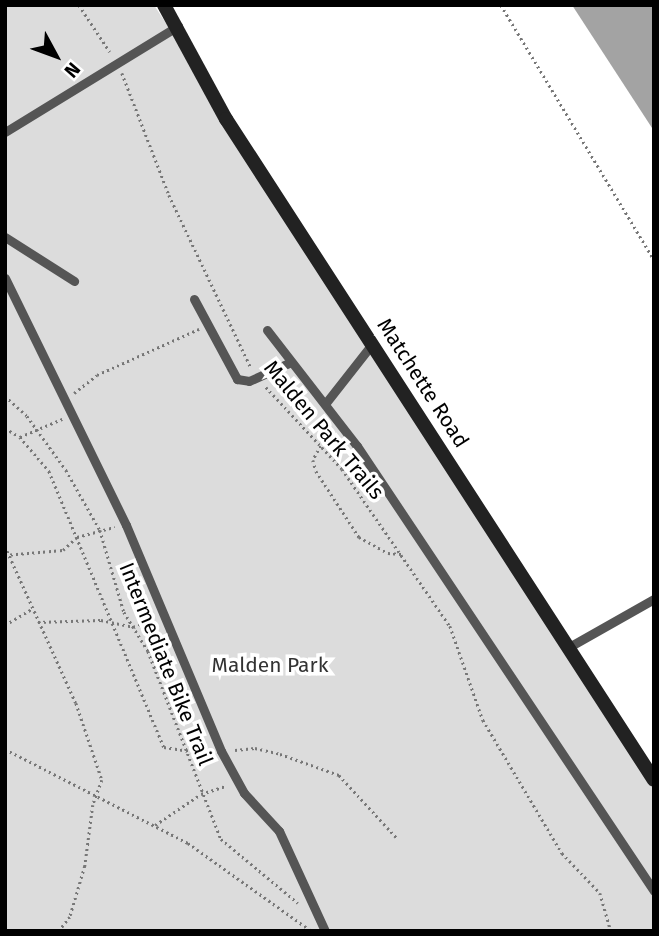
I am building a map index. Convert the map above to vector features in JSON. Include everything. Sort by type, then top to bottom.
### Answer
[{"type":"main road","name":"Matchette Road","points":[[164,5],[178,26],[226,119],[654,780]]},
{"type":"lane","points":[[5,132],[89,77],[119,64],[178,26]]},
{"type":"lane","points":[[5,237],[74,281]]},
{"type":"lane","points":[[5,278],[74,414],[126,525],[238,781],[279,831],[325,931]]},
{"type":"lane","points":[[194,299],[230,371],[243,381],[289,363]]},
{"type":"lane","points":[[267,330],[289,363],[326,404],[654,891]]},
{"type":"lane","points":[[326,404],[372,344]]},
{"type":"lane","points":[[569,647],[654,599]]},
{"type":"path","name":"Malden Park Trails","points":[[79,5],[119,64],[174,207],[228,327],[257,377],[321,446],[401,554],[450,626],[483,720],[515,778],[562,853],[600,892],[611,931]]},
{"type":"path","points":[[501,5],[654,260]]},
{"type":"path","points":[[66,399],[97,375],[209,325]]},
{"type":"path","name":"Intermediate Bike Trail","points":[[5,396],[35,428],[66,470],[100,530],[102,549],[133,626],[148,651],[220,839],[303,907]]},
{"type":"path","points":[[20,437],[35,428],[74,414]]},
{"type":"path","points":[[321,446],[313,460],[316,471],[359,537],[388,554],[401,554]]},
{"type":"path","points":[[7,555],[63,550],[77,537],[126,525]]},
{"type":"path","points":[[5,546],[76,703],[102,780],[100,796],[93,805],[91,842],[70,917],[59,931]]},
{"type":"path","points":[[5,625],[32,609]]},
{"type":"path","points":[[38,622],[101,620],[133,626],[148,624],[164,611]]},
{"type":"path","points":[[5,749],[188,843],[313,931]]},
{"type":"path","points":[[155,825],[201,794],[238,781]]},
{"type":"green space","name":"Malden Park","points":[[5,5],[154,5],[654,769],[654,931],[5,931]]},
{"type":"shaded area","points":[[572,5],[654,5],[654,131]]}]
